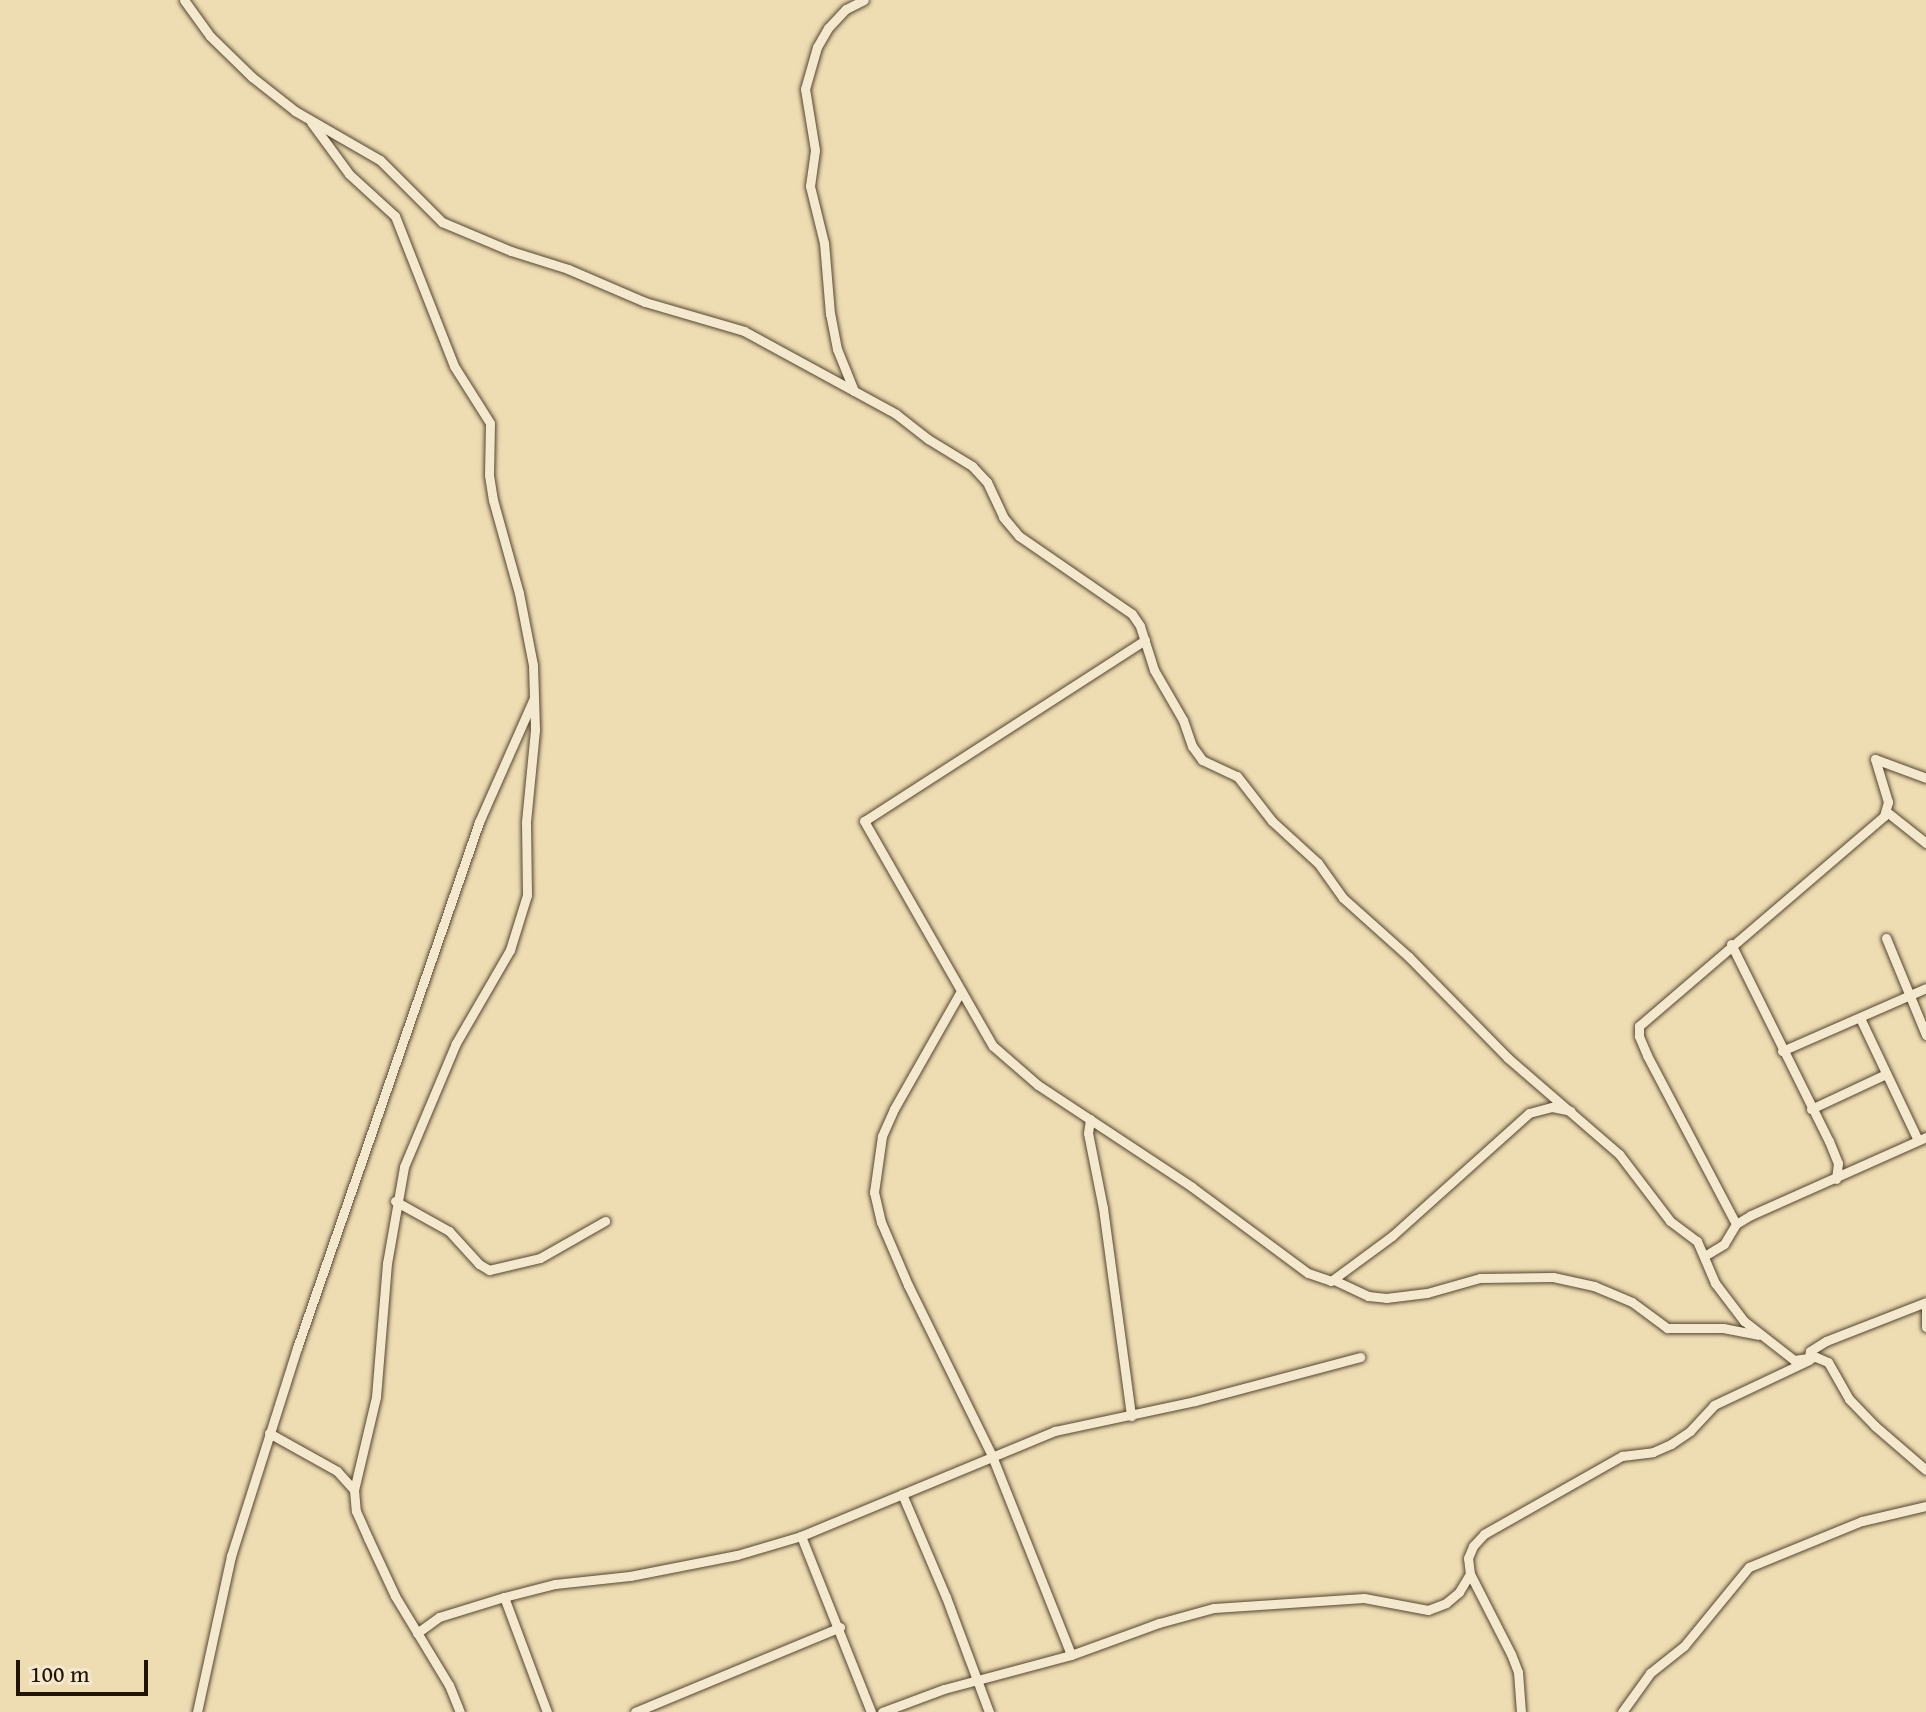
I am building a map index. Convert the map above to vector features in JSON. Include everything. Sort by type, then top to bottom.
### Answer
[{"type":"street","points":[[184,0],[229,56],[309,119],[380,160],[421,203],[457,231],[568,269],[645,302],[744,331],[896,414],[928,439],[972,466],[987,482],[1009,527],[1132,614],[1145,640],[1154,670],[1183,720],[1196,754],[1211,767],[1237,776],[1272,821],[1318,863],[1343,898],[1409,957],[1490,1041],[1619,1154],[1670,1221],[1697,1241],[1728,1304],[1794,1360],[1812,1357],[1828,1362],[1849,1399],[1926,1470]]},
{"type":"street","points":[[854,391],[837,349],[830,314],[824,243],[810,186],[815,150],[805,89],[817,47],[828,28],[846,9],[864,0]]},
{"type":"street","points":[[309,119],[349,174],[395,216],[454,366],[490,423],[489,475],[493,500],[526,627],[535,697],[526,822],[527,895],[510,950],[456,1043],[416,1134],[395,1201],[380,1369],[354,1490],[360,1521],[417,1633],[449,1685],[460,1712]]},
{"type":"street","points":[[1145,640],[866,818],[867,828],[984,1032],[1008,1061],[1192,1187],[1308,1273],[1334,1280],[1368,1296],[1386,1298],[1427,1293],[1480,1278],[1553,1277],[1594,1286],[1632,1302],[1667,1328],[1723,1328],[1764,1337]]},
{"type":"street","points":[[197,1712],[231,1556],[269,1433],[479,822],[516,732],[535,697]]},
{"type":"street","points":[[1736,1224],[1639,1036],[1639,1026],[1887,812],[1888,802],[1878,779],[1875,759],[1926,778]]},
{"type":"street","points":[[1887,812],[1926,843]]},
{"type":"street","points":[[1886,938],[1926,1035]]},
{"type":"street","points":[[1731,944],[1834,1152],[1838,1163],[1836,1179]]},
{"type":"street","points":[[1782,1051],[1926,988]]},
{"type":"street","points":[[961,991],[888,1122],[875,1166],[874,1192],[881,1222],[908,1285],[992,1456],[1071,1655]]},
{"type":"street","points":[[1706,1255],[1728,1239],[1736,1224],[1922,1138],[1886,1074],[1860,1018]]},
{"type":"street","points":[[1811,1109],[1886,1074]]},
{"type":"street","points":[[1334,1280],[1392,1236],[1529,1113],[1552,1107],[1574,1112]]},
{"type":"street","points":[[1090,1119],[1088,1133],[1103,1208],[1131,1416]]},
{"type":"street","points":[[395,1201],[449,1231],[479,1264],[489,1270],[540,1258],[605,1221]]},
{"type":"street","points":[[1812,1357],[1810,1351],[1826,1341],[1926,1304],[1926,1327]]},
{"type":"street","points":[[417,1633],[439,1617],[555,1584],[630,1576],[737,1555],[801,1536],[1055,1431],[1131,1416],[1360,1357]]},
{"type":"street","points":[[1521,1712],[1515,1663],[1470,1574],[1468,1558],[1473,1546],[1484,1534],[1622,1456],[1653,1452],[1671,1444],[1690,1431],[1714,1405],[1812,1357]]},
{"type":"street","points":[[269,1433],[342,1475],[354,1490]]},
{"type":"street","points":[[902,1494],[946,1597],[989,1712]]},
{"type":"street","points":[[1622,1712],[1650,1673],[1684,1646],[1749,1567],[1862,1521],[1926,1506]]},
{"type":"street","points":[[801,1536],[840,1627],[871,1712]]},
{"type":"street","points":[[882,1712],[976,1681],[1071,1655],[1159,1623],[1247,1604],[1364,1598],[1428,1610],[1446,1603],[1459,1592],[1470,1574]]},
{"type":"street","points":[[504,1597],[547,1712]]},
{"type":"street","points":[[635,1712],[840,1627]]}]
